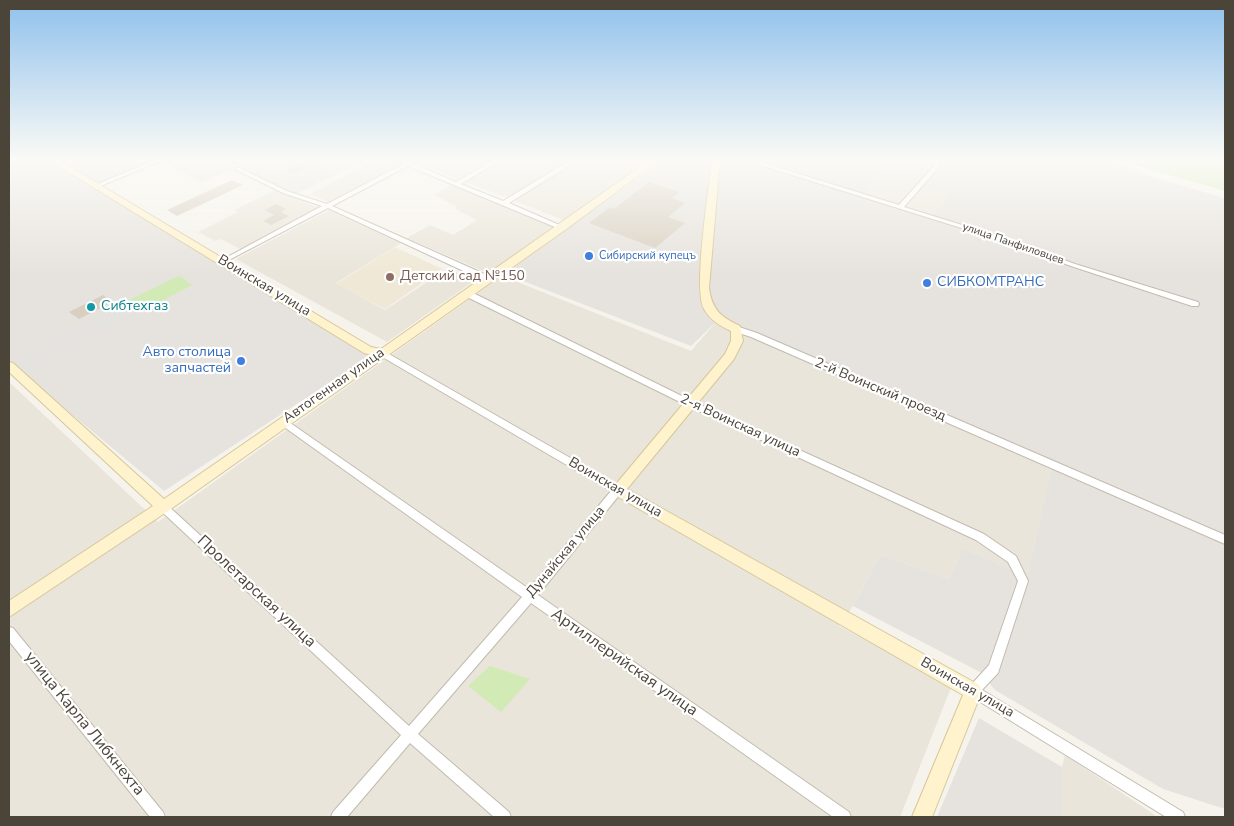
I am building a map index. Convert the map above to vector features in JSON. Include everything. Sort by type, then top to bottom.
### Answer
[{"type":"street","name":"Воинская улица","points":[[116,198],[368,350],[382,353],[618,490],[973,691],[1178,817]]},
{"type":"street","points":[[302,198],[328,206],[488,279]]},
{"type":"street","points":[[223,261],[344,198]]},
{"type":"street","points":[[491,198],[562,228]]},
{"type":"street","points":[[505,203],[514,198]]},
{"type":"street","name":"Автогенная улица","points":[[9,610],[163,507],[604,198]]},
{"type":"street","points":[[712,198],[704,288],[705,301],[712,315],[736,329]]},
{"type":"street","name":"улица Панфиловцев","points":[[867,198],[1005,240],[1073,265],[1195,304]]},
{"type":"street","points":[[900,208],[909,198]]},
{"type":"street","name":"2-я Воинская улица","points":[[468,294],[691,404],[980,537],[1012,559],[1023,581],[994,669],[973,691]]},
{"type":"street","name":"Дунайская улица","points":[[338,817],[530,596],[691,404],[730,356],[737,341],[736,329]]},
{"type":"street","name":"2-й Воинский проезд","points":[[736,329],[754,335],[1225,540]]},
{"type":"street","name":"Пролетарская улица","points":[[10,368],[409,734],[504,817]]},
{"type":"street","name":"Артиллерийская улица","points":[[282,422],[844,817]]},
{"type":"street","name":"улица Карла Либкнехта","points":[[9,632],[158,817]]},
{"type":"street","points":[[922,817],[973,691]]},
{"type":"shaded area","points":[[9,198],[110,198],[370,356],[164,491],[9,362]]},
{"type":"shaded area","points":[[260,198],[294,198],[319,208],[240,249],[221,239],[215,241],[198,232],[238,212],[234,210]]},
{"type":"shaded area","points":[[318,198],[337,198],[328,202]]},
{"type":"shaded area","points":[[439,198],[485,198],[556,228],[490,274],[407,238],[430,225],[453,235],[477,220],[455,209],[457,207]]},
{"type":"shaded area","points":[[506,198],[598,198],[566,221]]},
{"type":"shaded area","points":[[611,198],[879,198],[933,214],[947,198],[1225,198],[1225,809],[1163,789],[995,690],[980,672],[853,606],[880,555],[949,579],[963,548],[1027,577],[1051,469],[716,322],[691,346],[505,274]]},
{"type":"shaded area","points":[[879,198],[947,198],[933,214]]},
{"type":"shaded area","points":[[329,210],[401,243],[336,283],[385,310],[448,268],[474,281],[387,342],[236,259]]},
{"type":"shaded area","name":"Детский сад №150","points":[[395,247],[442,269],[385,309],[336,284]]},
{"type":"shaded area","points":[[502,276],[691,351],[716,322],[1051,469],[1027,577],[963,548],[949,579],[880,555],[853,606],[839,626],[952,685],[900,817],[9,817],[9,382],[158,522]]},
{"type":"shaded area","points":[[119,305],[133,315],[20,376],[9,366],[9,363]]},
{"type":"shaded area","points":[[979,718],[1062,767],[1062,817],[937,817]]},
{"type":"shaded area","points":[[1065,755],[1157,817],[1062,817],[1062,767]]},
{"type":"green space","points":[[180,276],[192,285],[143,311],[136,312],[125,304],[127,301]]},
{"type":"green space","points":[[490,666],[530,679],[501,712],[468,686]]},
{"type":"building","points":[[194,198],[216,198],[177,216],[167,210]]},
{"type":"building","points":[[629,198],[673,198],[685,203],[668,217],[685,223],[655,248],[589,223],[610,207],[614,209]]},
{"type":"building","points":[[276,204],[286,209],[281,212],[289,216],[271,225],[263,221],[274,215],[265,210]]},
{"type":"building","name":"Сибтехгаз","points":[[103,295],[112,302],[79,319],[69,312]]},
{"type":"place","name":"Сибирский купецъ","points":[[589,256]]},
{"type":"place","name":"Детский сад №150","points":[[390,277]]},
{"type":"place","name":"СИБКОМТРАНС","points":[[927,283]]},
{"type":"place","name":"Сибтехгаз","points":[[91,307]]},
{"type":"place","name":"Авто столица запчастей","points":[[241,361]]}]
